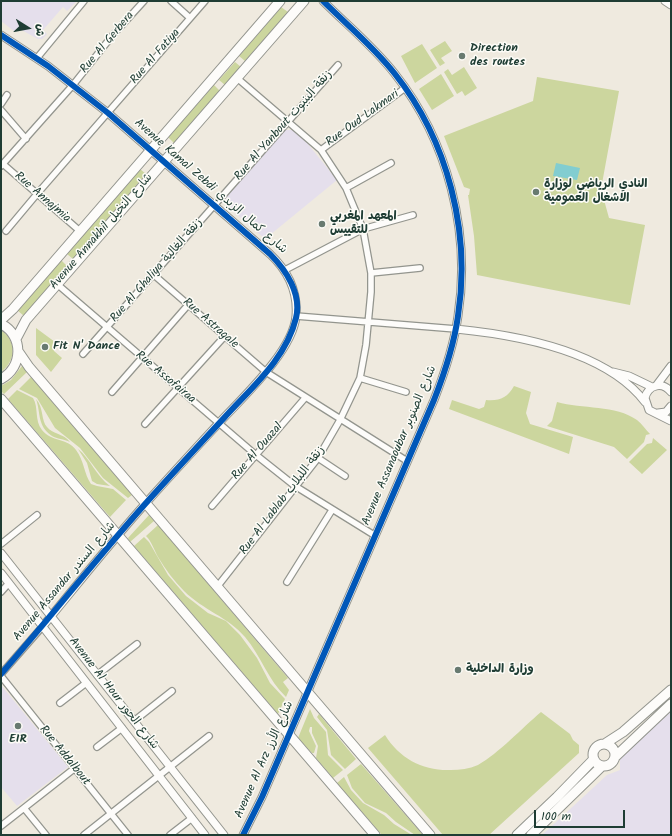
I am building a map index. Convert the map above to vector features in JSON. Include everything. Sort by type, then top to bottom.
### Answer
[{"type":"main road","name":"Avenue Annakhil شارع النخيل","points":[[1,320],[14,309],[280,1]]},
{"type":"main road","name":"Avenue Annakhil شارع النخيل","points":[[16,339],[26,320],[304,1]]},
{"type":"main road","points":[[1,324],[11,331],[16,339],[18,351],[18,357],[13,369],[1,379]]},
{"type":"main road","points":[[18,351],[29,367],[430,835]]},
{"type":"main road","points":[[1,399],[375,835]]},
{"type":"main road","points":[[517,835],[594,759],[594,751],[596,747],[606,744],[623,732],[671,690]]},
{"type":"main road","points":[[531,835],[602,766],[610,764],[615,757],[671,704]]},
{"type":"main road","points":[[606,744],[612,747],[615,757]]},
{"type":"main road","points":[[594,759],[602,766]]},
{"type":"street","points":[[37,58],[84,1]]},
{"type":"street","name":"Rue Al Gerbera","points":[[2,165],[73,85],[112,36],[144,1]]},
{"type":"street","points":[[171,1],[190,18]]},
{"type":"street","name":"Rue Al Fatiya","points":[[6,231],[205,1]]},
{"type":"street","name":"Avenue Assanaoubar شارع الصنوبر","points":[[307,693],[445,372],[460,306],[462,268],[456,210],[445,169],[434,140],[420,111],[405,88],[374,50],[323,1]]},
{"type":"street","points":[[665,1],[671,5]]},
{"type":"street","name":"Avenue Kamal Zebdi شارع كمال الزبدي","points":[[1,35],[37,58],[73,85],[164,160],[270,254],[285,270],[294,292],[296,316],[288,339],[266,372],[146,504]]},
{"type":"street","name":"Rue Al Yanbout زنقة الينبوت","points":[[214,205],[338,65]]},
{"type":"street","name":"Rue Al Lablab زنقة اللبلاب","points":[[217,587],[318,458],[340,420],[360,378],[369,321],[371,273],[363,229],[346,188],[321,150],[237,78]]},
{"type":"street","name":"Rue Oud Lakmari","points":[[321,150],[405,88]]},
{"type":"street","points":[[1,104],[7,95]]},
{"type":"street","points":[[1,110],[26,139]]},
{"type":"street","points":[[346,188],[391,163]]},
{"type":"street","name":"Rue Annajmia","points":[[2,165],[81,232]]},
{"type":"street","name":"Rue Al Ghaliya زنقة الغالية","points":[[83,354],[107,329],[214,205]]},
{"type":"street","points":[[285,270],[363,229],[413,215]]},
{"type":"street","points":[[371,273],[420,268]]},
{"type":"street","name":"Rue Astragale","points":[[154,275],[266,372],[407,461]]},
{"type":"street","name":"Rue Assofairaa","points":[[57,284],[107,329],[256,455],[296,486],[374,535]]},
{"type":"street","points":[[112,392],[188,305]]},
{"type":"street","points":[[296,316],[456,329],[486,333],[536,343],[590,360],[633,388],[650,410],[671,421]]},
{"type":"street","points":[[145,424],[176,388],[224,337]]},
{"type":"street","points":[[645,402],[646,394],[671,366]]},
{"type":"street","points":[[609,371],[629,376],[654,386],[665,386],[671,392]]},
{"type":"street","points":[[360,378],[406,392]]},
{"type":"street","name":"Rue Al Ouazal","points":[[212,506],[305,398]]},
{"type":"street","points":[[658,414],[666,412],[671,406]]},
{"type":"street","points":[[318,458],[345,476]]},
{"type":"street","name":"Avenue Assandar شارع السندر","points":[[1,675],[146,504]]},
{"type":"street","points":[[287,582],[332,510]]},
{"type":"street","points":[[1,544],[36,515]]},
{"type":"street","name":"Avenue Al Hour شارع الحور","points":[[1,553],[224,835]]},
{"type":"street","name":"Avenue Al Hour شارع الحور","points":[[1,573],[205,835]]},
{"type":"street","points":[[1,592],[9,583]]},
{"type":"street","points":[[97,675],[137,644]]},
{"type":"street","name":"Rue Addalbout","points":[[1,675],[128,835]]},
{"type":"street","points":[[60,703],[86,683]]},
{"type":"street","points":[[134,721],[172,690]]},
{"type":"street","name":"Avenue Al Arz شارع الأرز","points":[[243,835],[307,693]]},
{"type":"street","points":[[97,747],[122,728]]},
{"type":"street","points":[[84,835],[209,736]]},
{"type":"street","points":[[1,826],[74,768]]},
{"type":"street","points":[[24,808],[46,835]]},
{"type":"street","points":[[170,835],[192,818]]},
{"type":"shaded area","points":[[1,1],[77,1],[67,11],[63,7],[43,30],[47,34],[42,39],[38,39],[18,28],[14,31],[1,21]]},
{"type":"shaded area","points":[[284,130],[294,130],[299,133],[337,180],[265,239],[226,205],[226,197]]},
{"type":"shaded area","name":"EIR","points":[[1,685],[68,767],[17,806],[1,787]]},
{"type":"shaded area","points":[[671,710],[671,835],[542,835],[607,775],[620,770],[620,756]]},
{"type":"green space","points":[[281,7],[288,12],[245,61],[239,56]]},
{"type":"green space","points":[[445,41],[452,51],[441,58],[445,63],[440,66],[430,50]]},
{"type":"green space","points":[[422,44],[437,68],[415,83],[401,56]]},
{"type":"green space","points":[[235,62],[241,67],[225,85],[219,80]]},
{"type":"green space","points":[[464,67],[477,88],[465,96],[462,91],[457,94],[444,72],[448,69],[452,75]]},
{"type":"green space","points":[[441,74],[454,96],[432,110],[419,89]]},
{"type":"green space","name":"النادي الرياضي لوزارة الاشغال العمومية","points":[[537,77],[619,91],[601,189],[609,218],[645,225],[630,305],[477,275],[474,236],[468,195],[470,189],[464,187],[444,136],[533,101]]},
{"type":"green space","points":[[214,85],[220,91],[174,143],[168,137]]},
{"type":"green space","points":[[140,169],[146,174],[73,259],[67,254]]},
{"type":"green space","points":[[61,260],[67,266],[24,316],[17,310]]},
{"type":"green space","name":"Fit N' Dance","points":[[36,328],[55,342],[54,351],[62,358],[51,372],[36,355]]},
{"type":"green space","points":[[1,330],[10,340],[13,351],[10,362],[1,372]]},
{"type":"green space","points":[[22,366],[27,372],[4,394],[1,391],[1,386],[11,380]]},
{"type":"green space","points":[[31,377],[132,495],[128,498],[103,478],[80,448],[55,428],[37,398],[19,389]]},
{"type":"green space","points":[[514,386],[531,392],[526,413],[530,424],[573,437],[569,454],[449,409],[452,400],[479,409],[484,407],[486,400],[503,398]]},
{"type":"green space","points":[[17,390],[33,398],[36,406],[38,422],[46,434],[73,446],[81,458],[91,484],[113,489],[126,500],[110,517],[8,399]]},
{"type":"green space","points":[[36,399],[39,403],[47,427],[70,442],[56,438],[47,432],[40,419]]},
{"type":"green space","points":[[557,402],[609,410],[629,415],[641,423],[650,434],[646,435],[644,442],[627,459],[614,447],[547,426],[552,421]]},
{"type":"green space","points":[[653,438],[667,450],[642,474],[629,462],[647,444],[652,443]]},
{"type":"green space","points":[[78,449],[110,486],[97,484],[92,481],[87,463]]},
{"type":"green space","points":[[149,515],[154,521],[130,542],[128,538]]},
{"type":"green space","points":[[158,525],[288,678],[283,682],[289,690],[286,697],[269,676],[256,652],[245,637],[231,624],[191,598],[170,575],[146,536]]},
{"type":"green space","points":[[144,537],[149,542],[168,575],[186,596],[208,613],[226,621],[240,635],[257,658],[270,683],[285,699],[278,714],[134,546]]},
{"type":"green space","points":[[310,709],[314,718],[326,732],[328,755],[343,770],[333,778],[316,758],[318,746],[312,733],[312,727],[310,727],[309,731],[316,746],[314,753],[312,753],[298,738]]},
{"type":"green space","points":[[541,712],[570,734],[573,740],[579,745],[579,753],[489,835],[443,835],[368,748],[385,735],[405,757],[422,766],[441,770],[458,770],[468,768],[478,765],[494,754]]},
{"type":"green space","points":[[319,714],[356,759],[345,769],[331,755],[327,730],[317,717]]},
{"type":"green space","points":[[361,764],[423,835],[415,835],[386,813],[365,803],[352,788],[347,775]]},
{"type":"green space","points":[[344,777],[351,790],[363,803],[384,815],[394,824],[412,835],[382,835],[337,783]]},
{"type":"water","points":[[556,163],[580,168],[577,180],[553,176]]},
{"type":"cycle path","points":[[243,835],[262,797],[434,400],[452,348],[458,316],[461,284],[461,252],[458,220],[442,158],[429,128],[413,100],[395,74],[369,45],[323,1]]},
{"type":"cycle path","points":[[1,35],[48,66],[108,113],[270,254],[287,275],[295,291],[297,300],[296,318],[291,333],[276,360],[256,384],[127,524],[1,674]]},
{"type":"place","name":"Direction des routes","points":[[462,56]]},
{"type":"place","name":"النادي الرياضي لوزارة الاشغال العمومية","points":[[536,192]]},
{"type":"place","name":"المعهد المغربي للتقييس","points":[[322,224]]},
{"type":"place","name":"Fit N' Dance","points":[[45,347]]},
{"type":"place","name":"وزارة الداخلية","points":[[458,670]]},
{"type":"place","name":"EIR","points":[[18,726]]}]
